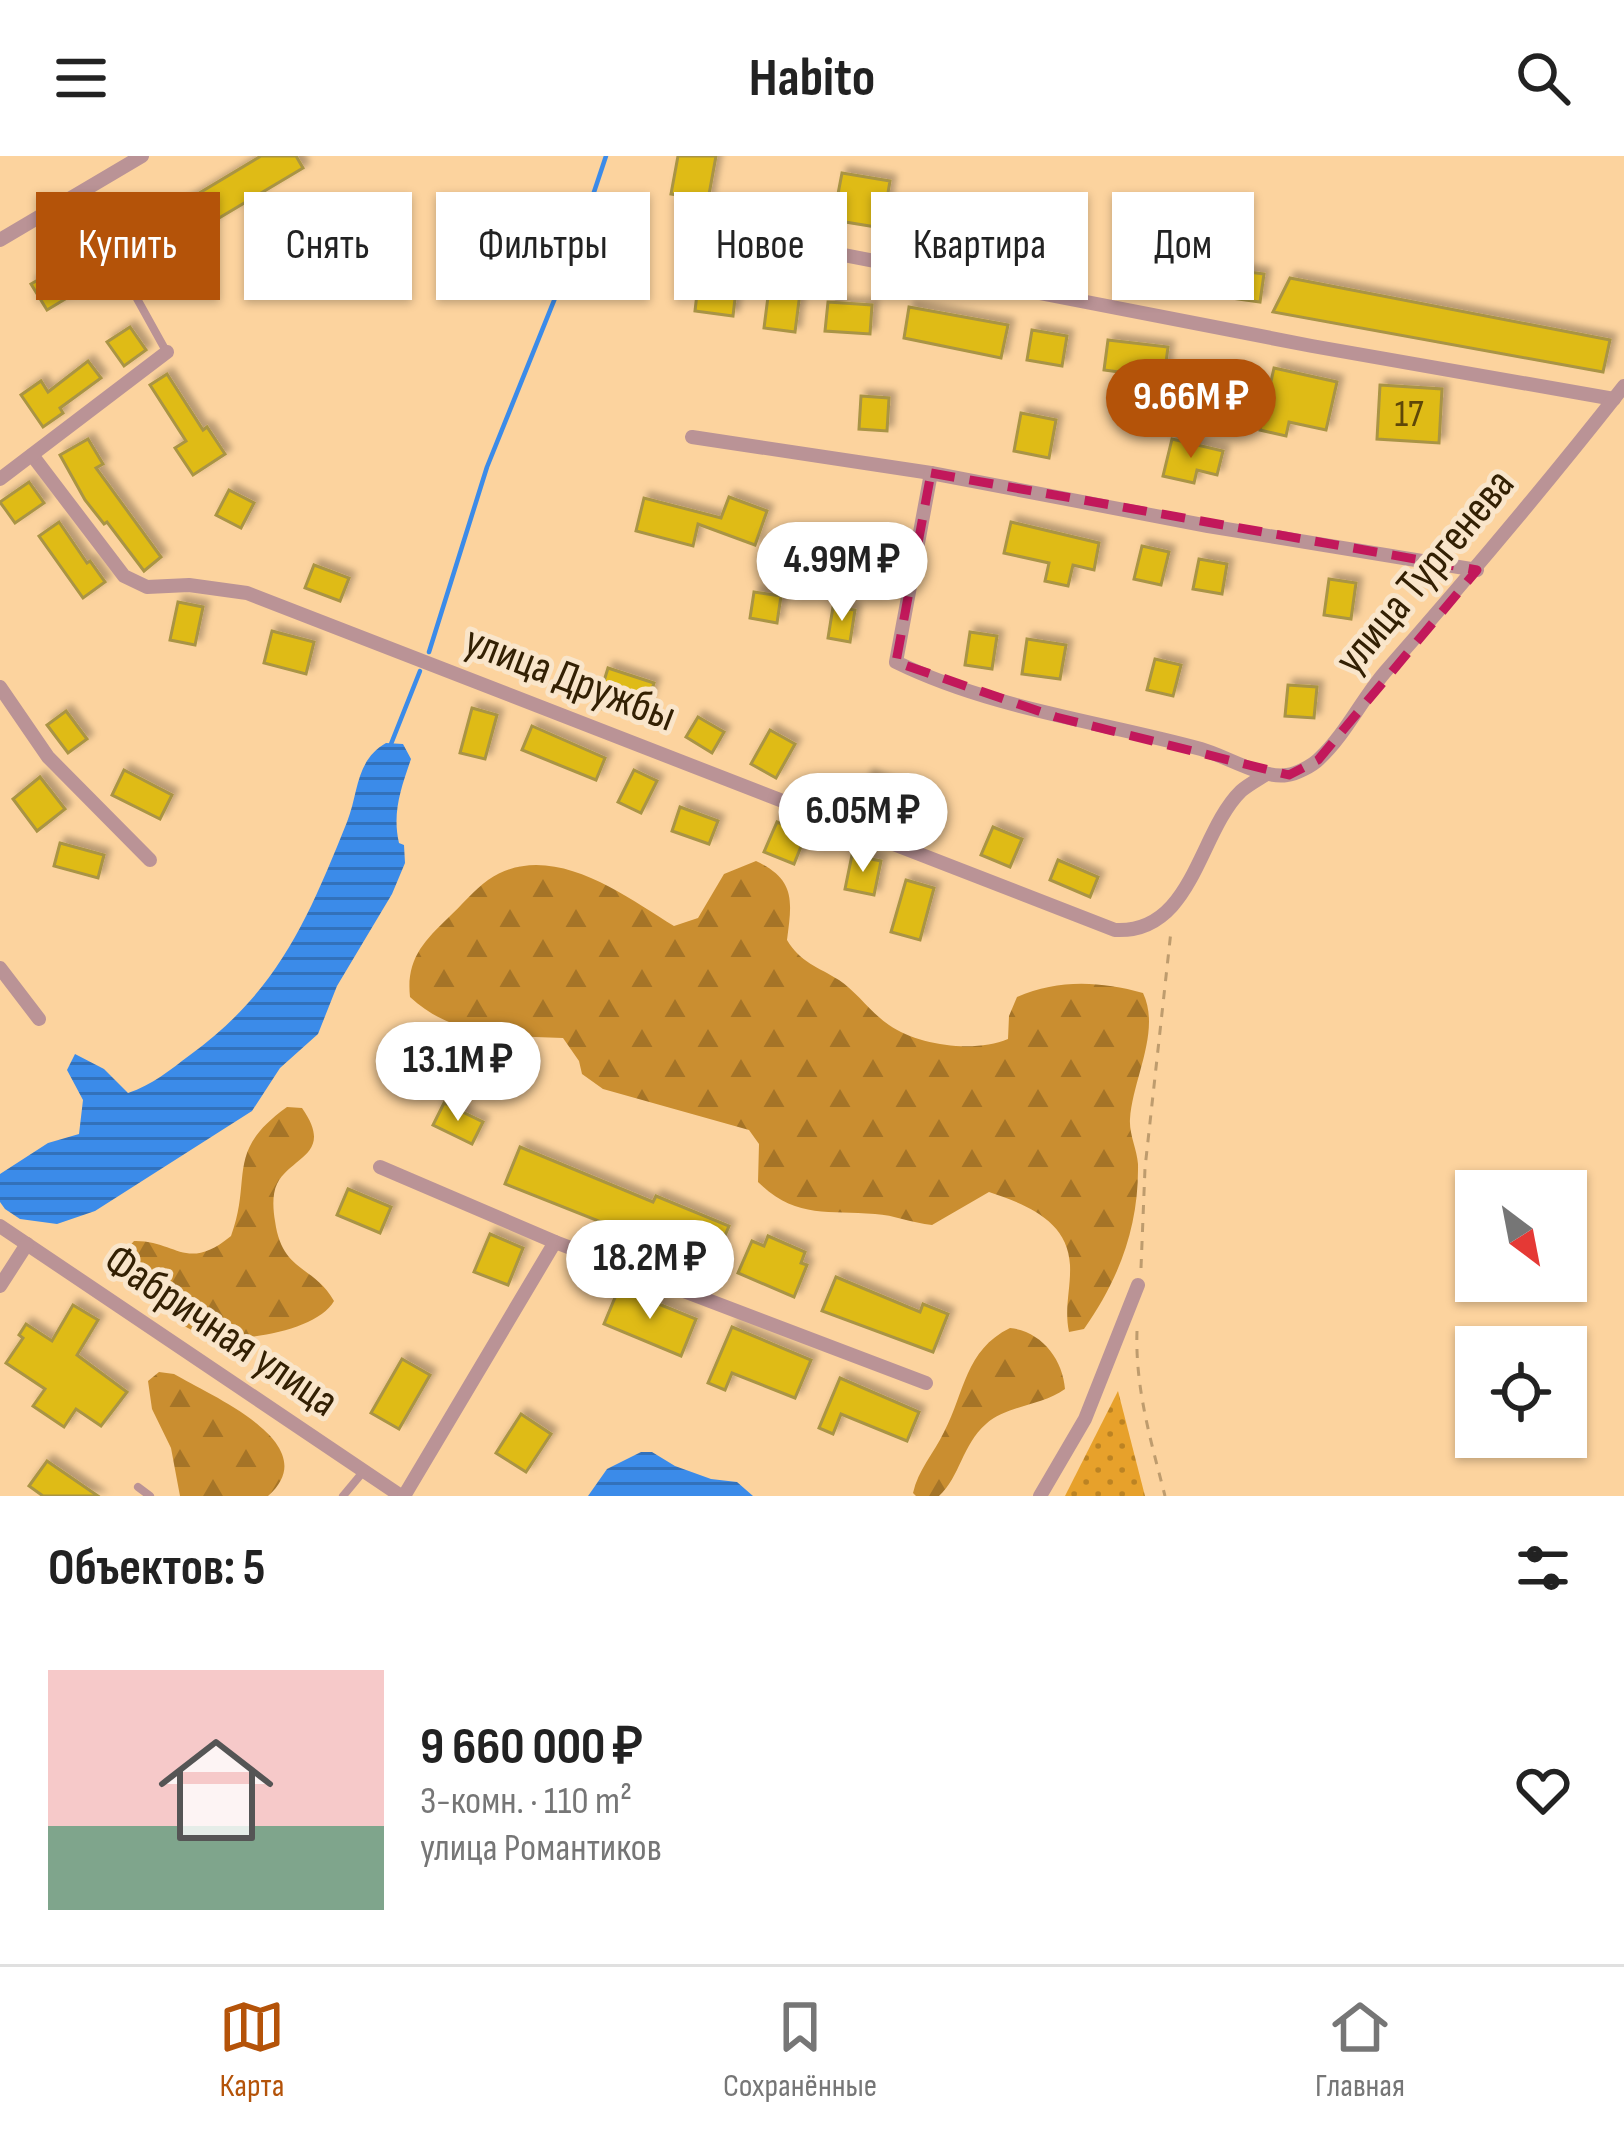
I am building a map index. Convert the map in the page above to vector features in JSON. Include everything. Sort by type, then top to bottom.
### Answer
[{"type":"street","points":[[82,192],[142,156]]},
{"type":"street","points":[[0,240],[36,219]]},
{"type":"street","points":[[847,256],[1312,346],[1619,392]]},
{"type":"street","points":[[0,479],[167,352]]},
{"type":"street","name":"улица Тургенева","points":[[1265,775],[1289,775],[1318,760],[1619,392]]},
{"type":"street","points":[[692,437],[932,473],[1208,526],[1477,570]]},
{"type":"street","name":"улица Дружбы","points":[[32,455],[124,576],[140,586],[190,585],[248,593],[1115,930],[1133,931],[1156,920],[1181,895],[1240,792],[1265,775]]},
{"type":"street","points":[[932,473],[896,662],[1056,718],[1131,730],[1207,751],[1265,775]]},
{"type":"street","points":[[0,687],[48,757],[150,860]]},
{"type":"street","points":[[0,968],[39,1019]]},
{"type":"street","points":[[380,1166],[555,1242],[926,1383]]},
{"type":"street","name":"Фабричная улица","points":[[0,1226],[403,1496]]},
{"type":"street","points":[[403,1496],[555,1242]]},
{"type":"street","points":[[0,1286],[27,1244]]},
{"type":"street","points":[[1040,1496],[1085,1419],[1138,1285]]},
{"type":"lane","points":[[138,300],[167,352]]},
{"type":"lane","points":[[343,1496],[364,1471]]},
{"type":"lane","points":[[138,1486],[150,1496]]},
{"type":"path","points":[[1138,1285],[1165,968],[1181,895]]},
{"type":"path","points":[[1137,1323],[1143,1411],[1165,1496]]},
{"type":"highlighted area","points":[[931,473],[1477,570],[1318,760],[1289,775],[1056,717],[896,662]]},
{"type":"green space","points":[[756,861],[785,884],[790,903],[787,940],[798,954],[846,985],[889,1025],[916,1038],[964,1046],[1008,1039],[1009,1016],[1017,997],[1048,987],[1095,984],[1143,993],[1148,1039],[1130,1119],[1138,1164],[1135,1209],[1117,1271],[1084,1329],[1069,1332],[1070,1265],[1062,1236],[1042,1216],[1017,1202],[989,1192],[932,1225],[799,1207],[758,1182],[759,1144],[749,1130],[603,1089],[582,1074],[563,1038],[501,1035],[463,1027],[410,997],[411,972],[424,944],[483,884],[511,869],[535,865],[584,875],[674,926],[698,918],[724,874]]},
{"type":"green space","points":[[287,1107],[302,1108],[314,1136],[307,1153],[275,1188],[279,1238],[291,1260],[334,1301],[311,1321],[273,1333],[233,1338],[201,1334],[153,1301],[135,1277],[125,1251],[134,1241],[192,1254],[216,1247],[231,1236],[247,1152],[267,1123]]},
{"type":"green space","points":[[1010,1328],[1048,1348],[1060,1367],[1065,1389],[994,1418],[971,1441],[939,1496],[916,1496],[919,1477],[975,1360]]},
{"type":"green space","points":[[159,1372],[174,1374],[236,1409],[274,1440],[283,1458],[282,1477],[268,1496],[180,1496],[171,1448],[152,1409],[148,1381]]},
{"type":"shaded area","points":[[1118,1391],[1145,1496],[1065,1496]]},
{"type":"water","points":[[386,743],[403,744],[411,759],[397,811],[405,863],[392,894],[337,986],[318,1034],[280,1068],[252,1111],[95,1211],[57,1224],[20,1219],[5,1209],[0,1202],[0,1174],[48,1143],[79,1134],[83,1100],[67,1070],[75,1054],[104,1069],[128,1093],[137,1090],[220,1031],[268,979],[318,890],[347,822],[363,768]]},
{"type":"water","points":[[641,1452],[652,1452],[711,1479],[737,1482],[753,1496],[588,1496],[607,1469]]},
{"type":"building","points":[[261,156],[296,156],[303,168],[263,192],[244,192],[244,203],[220,217],[220,192],[201,192]]},
{"type":"building","points":[[678,156],[716,156],[709,192],[671,194]]},
{"type":"building","points":[[842,173],[890,181],[888,192],[871,192],[871,226],[847,222],[847,192],[838,192]]},
{"type":"building","points":[[1254,273],[1264,274],[1260,302],[1246,300],[1254,300]]},
{"type":"building","points":[[1290,278],[1610,340],[1603,372],[1273,312]]},
{"type":"building","points":[[41,300],[64,300],[47,310]]},
{"type":"building","points":[[696,300],[735,300],[733,316],[695,311]]},
{"type":"building","points":[[768,300],[799,300],[795,332],[764,328]]},
{"type":"building","points":[[828,302],[872,305],[870,334],[825,331]]},
{"type":"building","points":[[909,307],[1008,325],[1001,358],[904,338]]},
{"type":"building","points":[[130,327],[146,350],[124,366],[107,342]]},
{"type":"building","points":[[1032,330],[1067,336],[1062,366],[1027,360]]},
{"type":"building","points":[[1108,340],[1168,347],[1164,378],[1104,370]]},
{"type":"building","points":[[88,361],[101,378],[43,427],[21,395],[41,381],[48,392]]},
{"type":"building","points":[[1274,368],[1337,382],[1326,430],[1289,422],[1286,436],[1260,430]]},
{"type":"building","points":[[167,374],[203,430],[207,427],[225,454],[193,475],[175,448],[186,441],[150,385]]},
{"type":"building","points":[[1380,385],[1442,389],[1439,443],[1377,439]]},
{"type":"building","points":[[861,396],[889,398],[887,431],[859,429]]},
{"type":"building","points":[[1021,413],[1056,420],[1049,458],[1014,451]]},
{"type":"building","points":[[88,439],[103,464],[96,468],[161,557],[144,571],[85,500],[60,455]]},
{"type":"building","points":[[1172,439],[1223,451],[1217,475],[1197,470],[1194,483],[1163,476]]},
{"type":"building","points":[[29,482],[44,503],[15,523],[0,502]]},
{"type":"building","points":[[229,490],[254,503],[241,528],[216,515]]},
{"type":"building","points":[[729,497],[767,511],[755,545],[698,524],[693,546],[636,531],[644,498],[721,518]]},
{"type":"building","points":[[59,522],[105,582],[83,598],[39,536]]},
{"type":"building","points":[[1011,522],[1099,543],[1094,570],[1073,565],[1068,586],[1045,581],[1049,563],[1004,553]]},
{"type":"building","points":[[1142,546],[1169,552],[1161,585],[1134,579]]},
{"type":"building","points":[[1199,559],[1227,564],[1222,594],[1193,589]]},
{"type":"building","points":[[314,565],[349,578],[340,601],[305,588]]},
{"type":"building","points":[[1329,579],[1356,583],[1351,619],[1324,615]]},
{"type":"building","points":[[754,592],[781,596],[777,623],[750,618]]},
{"type":"building","points":[[178,602],[203,607],[195,645],[170,640]]},
{"type":"building","points":[[833,607],[855,610],[850,642],[828,638]]},
{"type":"building","points":[[272,631],[314,642],[306,674],[264,663]]},
{"type":"building","points":[[970,632],[997,636],[992,669],[965,665]]},
{"type":"building","points":[[1027,639],[1066,645],[1060,679],[1022,674]]},
{"type":"building","points":[[1155,659],[1181,665],[1173,696],[1147,690]]},
{"type":"building","points":[[608,668],[654,683],[642,721],[596,707]]},
{"type":"building","points":[[1288,685],[1317,687],[1314,718],[1285,716]]},
{"type":"building","points":[[472,708],[497,715],[485,759],[460,753]]},
{"type":"building","points":[[66,711],[87,739],[68,753],[47,725]]},
{"type":"building","points":[[698,717],[724,732],[712,753],[686,737]]},
{"type":"building","points":[[532,726],[605,758],[596,780],[522,750]]},
{"type":"building","points":[[770,730],[795,744],[776,778],[751,764]]},
{"type":"building","points":[[124,770],[172,795],[160,819],[112,795]]},
{"type":"building","points":[[634,770],[657,781],[641,813],[618,802]]},
{"type":"building","points":[[868,775],[892,786],[879,815],[855,804]]},
{"type":"building","points":[[40,777],[65,809],[37,831],[13,799]]},
{"type":"building","points":[[680,807],[718,821],[709,844],[672,831]]},
{"type":"building","points":[[777,822],[806,834],[794,864],[764,852]]},
{"type":"building","points":[[993,827],[1022,839],[1010,867],[981,855]]},
{"type":"building","points":[[60,843],[104,855],[98,878],[54,866]]},
{"type":"building","points":[[852,855],[881,861],[874,895],[845,889]]},
{"type":"building","points":[[1058,860],[1098,877],[1090,897],[1050,880]]},
{"type":"building","points":[[906,880],[934,888],[920,940],[891,932]]},
{"type":"building","points":[[444,1103],[483,1122],[472,1144],[433,1125]]},
{"type":"building","points":[[520,1147],[653,1202],[656,1196],[729,1226],[712,1266],[505,1184]]},
{"type":"building","points":[[348,1189],[391,1207],[380,1233],[337,1215]]},
{"type":"building","points":[[490,1234],[523,1248],[508,1285],[474,1272]]},
{"type":"building","points":[[768,1236],[805,1252],[801,1263],[807,1265],[794,1297],[738,1273],[752,1241],[764,1246]]},
{"type":"building","points":[[836,1277],[920,1312],[923,1304],[948,1314],[933,1352],[822,1311]]},
{"type":"building","points":[[619,1288],[696,1319],[681,1356],[604,1324]]},
{"type":"building","points":[[73,1305],[98,1320],[77,1355],[127,1392],[101,1426],[76,1409],[64,1427],[33,1406],[45,1389],[6,1363],[23,1338],[19,1335],[26,1324],[52,1341]]},
{"type":"building","points":[[732,1327],[811,1360],[795,1398],[732,1373],[725,1390],[708,1383]]},
{"type":"building","points":[[402,1359],[430,1375],[399,1429],[371,1413]]},
{"type":"building","points":[[840,1378],[919,1412],[907,1441],[841,1414],[833,1434],[819,1428]]},
{"type":"building","points":[[521,1414],[551,1434],[526,1472],[496,1453]]},
{"type":"building","points":[[47,1461],[98,1496],[43,1496],[29,1486]]},
{"type":"waterway","points":[[429,652],[487,467],[576,246],[606,156]]},
{"type":"waterway","points":[[391,744],[420,671]]}]
